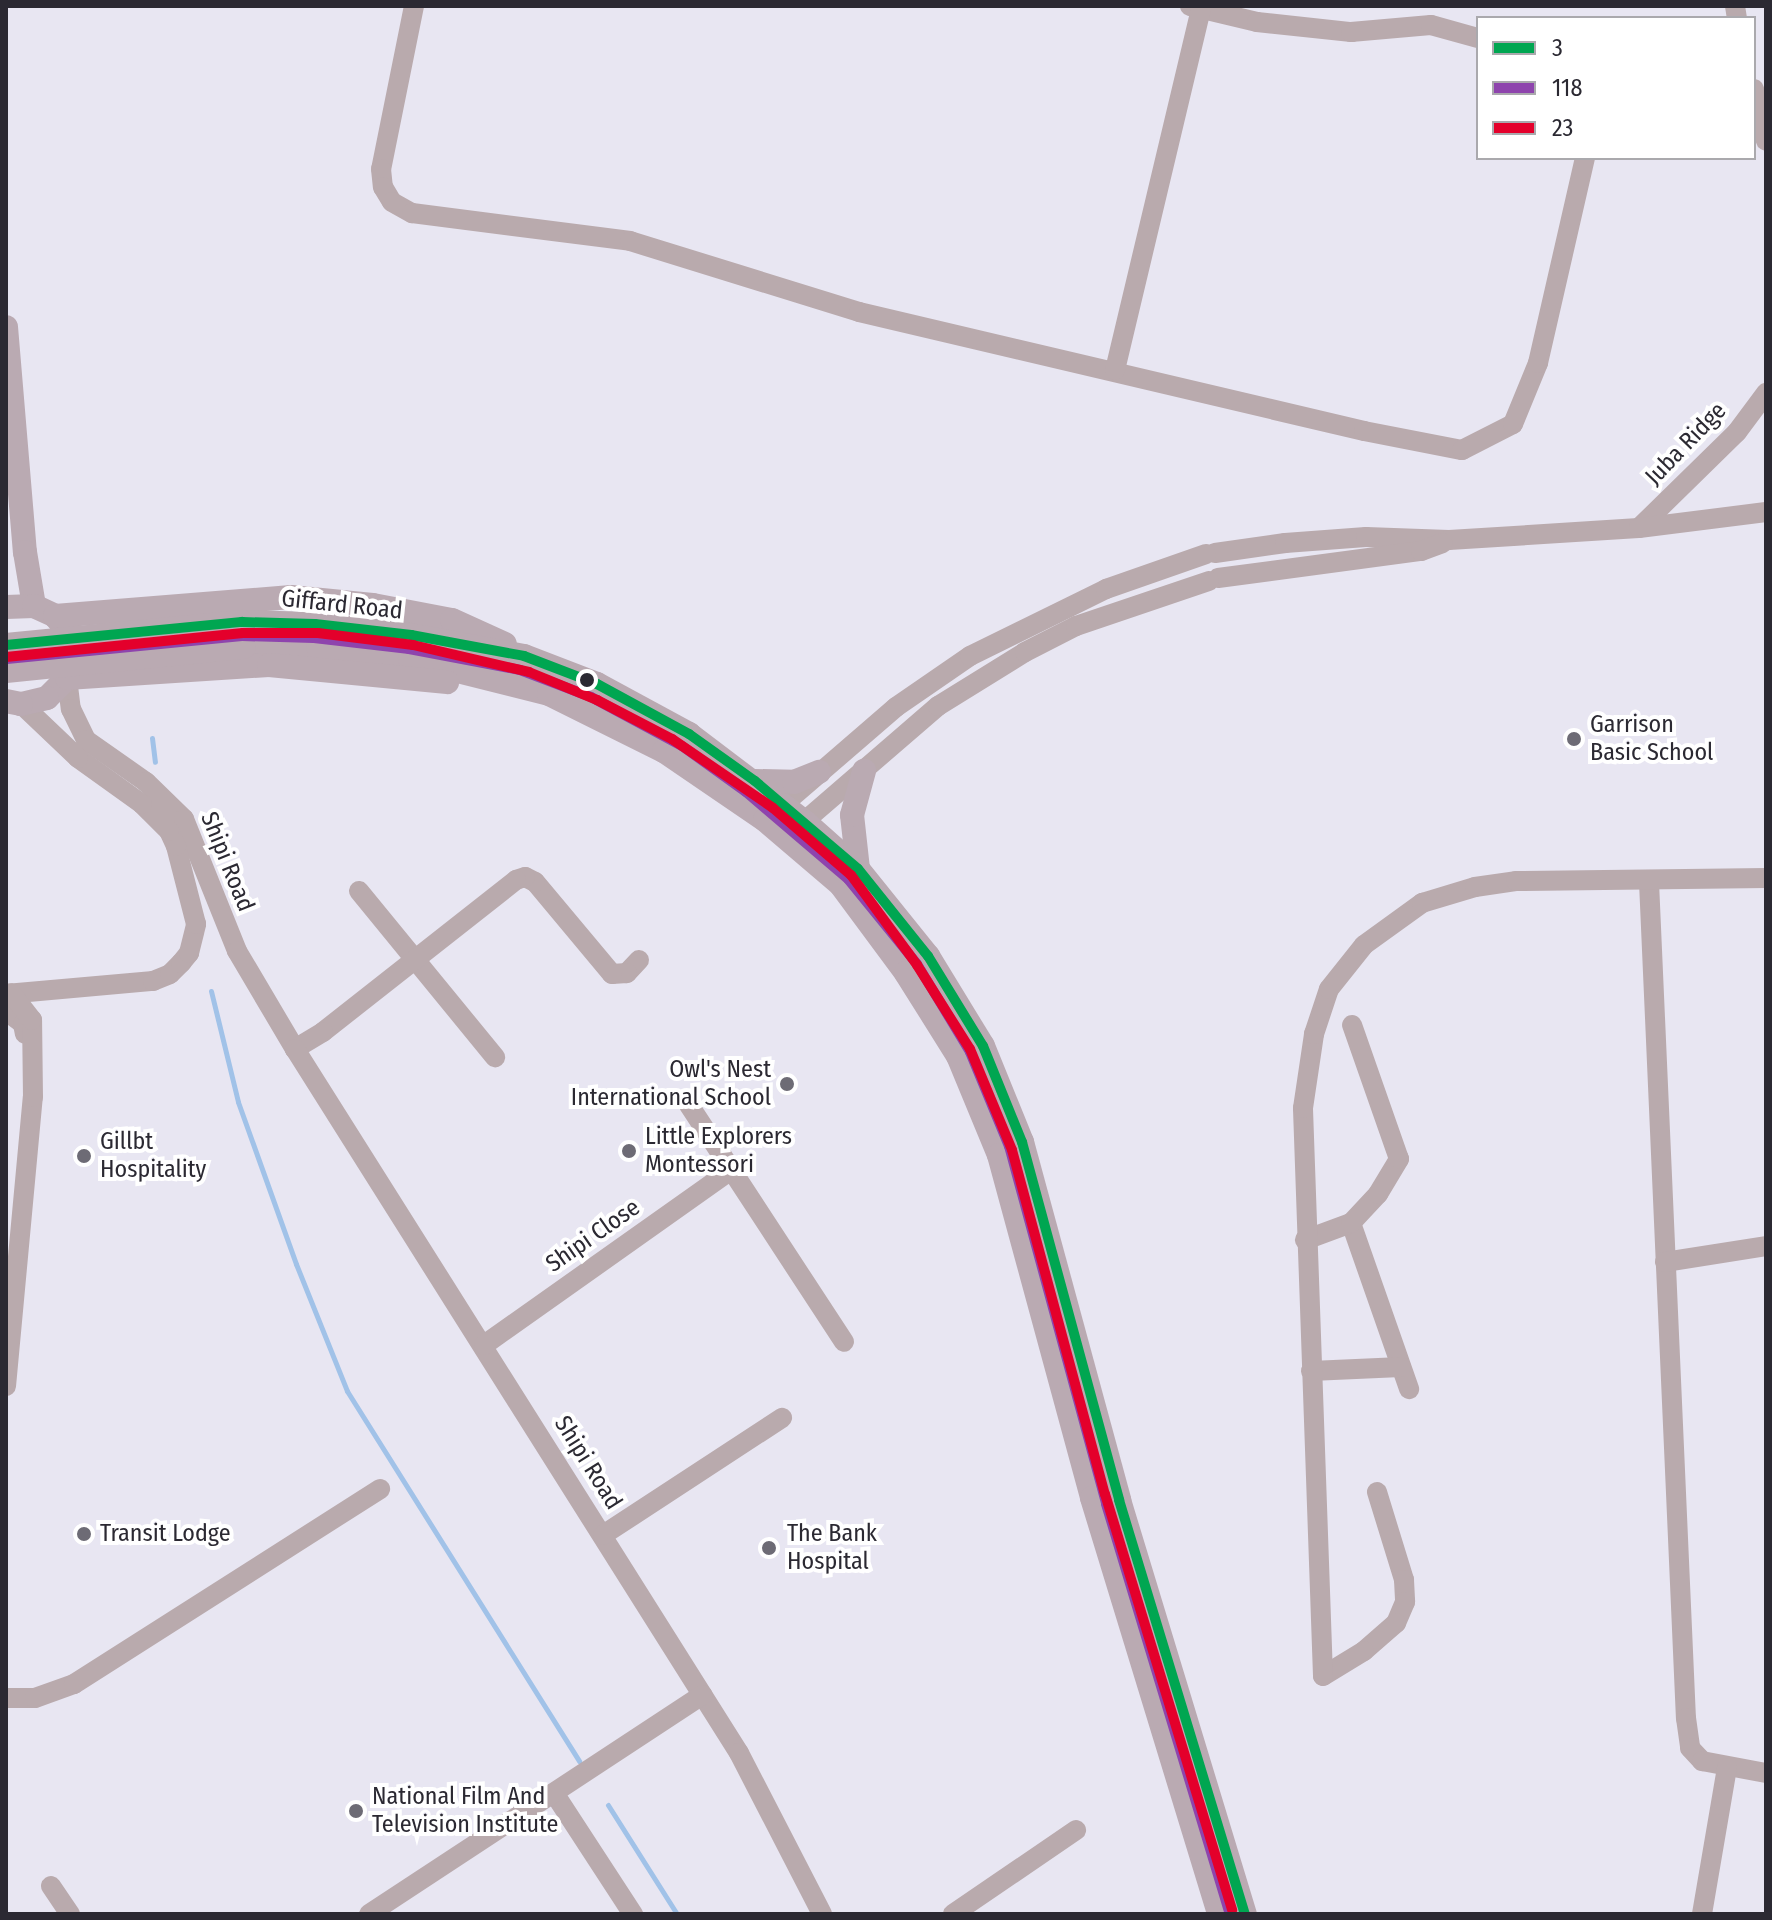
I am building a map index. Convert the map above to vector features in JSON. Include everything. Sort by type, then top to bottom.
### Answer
[{"type":"main road","points":[[6,327],[25,552],[44,611],[66,629],[72,645],[67,678],[47,698],[14,703]]},
{"type":"main road","name":"Giffard Road","points":[[6,607],[44,611],[291,597],[373,605],[452,620],[491,636],[524,656],[610,691],[689,734],[755,781],[774,812]]},
{"type":"main road","name":"Giffard Road","points":[[6,645],[242,622],[315,624],[411,635],[524,656]]},
{"type":"main road","name":"Giffard Road","points":[[6,671],[244,647],[318,647],[379,655],[526,686],[590,712],[664,751],[774,812],[858,869],[928,956],[983,1046],[1022,1142],[1119,1500],[1245,1914]]},
{"type":"main road","name":"Giffard Road","points":[[67,678],[269,665],[376,673],[492,688],[526,686]]},
{"type":"main road","points":[[858,869],[852,815],[864,771]]},
{"type":"main road","points":[[755,781],[794,782],[819,772]]},
{"type":"main road","name":"Giffard Road","points":[[796,829],[906,973],[958,1056],[999,1155],[1092,1498],[1219,1914]]},
{"type":"street","points":[[414,6],[382,152],[383,187],[401,208],[412,213],[630,241],[859,312],[1364,431],[1462,450],[1513,424],[1538,363],[1585,160]]},
{"type":"street","points":[[1115,370],[1198,7],[1257,22],[1351,32],[1431,25],[1476,37]]},
{"type":"street","points":[[1756,98],[1766,141]]},
{"type":"street","name":"Juba Ridge","points":[[1639,528],[1737,432],[1766,393]]},
{"type":"street","points":[[774,812],[896,707],[970,656],[1106,589],[1210,554],[1285,543],[1366,537],[1449,540],[1639,528],[1766,512]]},
{"type":"street","points":[[796,829],[938,706],[1025,652],[1076,626],[1213,579],[1421,551],[1449,540]]},
{"type":"street","name":"Shipi Road","points":[[67,678],[71,709],[86,740],[154,788],[184,819],[237,951],[295,1049],[739,1753],[822,1914]]},
{"type":"street","points":[[6,1386],[33,1097],[31,1062],[23,1024],[8,999],[153,981],[170,974],[189,953],[196,924],[176,846],[169,831],[142,804],[78,758],[14,703]]},
{"type":"street","points":[[295,1049],[323,1032],[516,880],[525,877],[535,882],[612,974],[627,973],[639,960]]},
{"type":"street","points":[[1377,1492],[1404,1580],[1405,1602],[1396,1623],[1364,1651],[1323,1676],[1305,1240],[1303,1108],[1314,1034],[1329,989],[1364,945],[1429,900],[1475,887],[1516,881],[1649,882],[1766,878]]},
{"type":"street","points":[[1649,882],[1686,1718],[1690,1748],[1702,1761],[1766,1773]]},
{"type":"street","points":[[359,891],[495,1057]]},
{"type":"street","points":[[1305,1240],[1351,1223],[1378,1194],[1399,1159],[1352,1025]]},
{"type":"street","points":[[689,1105],[844,1342]]},
{"type":"street","name":"Shipi Close","points":[[484,1345],[731,1170]]},
{"type":"street","points":[[1351,1223],[1409,1389]]},
{"type":"street","points":[[1665,1262],[1766,1246]]},
{"type":"street","points":[[1311,1371],[1401,1367]]},
{"type":"street","points":[[603,1535],[782,1418]]},
{"type":"street","points":[[6,1698],[35,1698],[74,1684],[380,1489]]},
{"type":"street","points":[[369,1914],[703,1695]]},
{"type":"street","points":[[1702,1914],[1727,1768]]},
{"type":"street","points":[[554,1793],[633,1914]]},
{"type":"street","points":[[953,1914],[1076,1830]]},
{"type":"street","points":[[51,1886],[70,1914]]},
{"type":"waterway","points":[[152,738],[155,762]]},
{"type":"waterway","points":[[211,991],[238,1102],[296,1264],[347,1391],[579,1761]]},
{"type":"waterway","points":[[608,1805],[677,1914]]},
{"type":"transit line","name":"3","points":[[6,645],[242,622],[315,624],[411,635],[524,656],[597,684],[689,734],[755,781],[858,869],[928,956],[983,1046],[1022,1142],[1119,1500],[1245,1914]]},
{"type":"transit line","name":"23","points":[[6,657],[243,633],[318,633],[413,645],[529,672],[597,700],[672,739],[773,808],[851,875],[917,965],[970,1049],[1012,1150],[1105,1494],[1232,1910]]},
{"type":"transit line","name":"118","points":[[7,659],[242,636],[314,638],[409,649],[520,670],[591,697],[682,746],[746,792],[848,879],[917,964],[970,1052],[1009,1146],[1106,1504],[1230,1914]]},
{"type":"place","name":"Garrison Basic School","points":[[1574,739]]},
{"type":"place","name":"Owl's Nest International School","points":[[787,1084]]},
{"type":"place","name":"Little Explorers Montessori","points":[[629,1151]]},
{"type":"place","name":"Gillbt Hospitality","points":[[84,1156]]},
{"type":"place","name":"Transit Lodge","points":[[84,1534]]},
{"type":"place","name":"The Bank Hospital","points":[[769,1548]]},
{"type":"place","name":"National Film And Television Institute","points":[[356,1811]]}]
